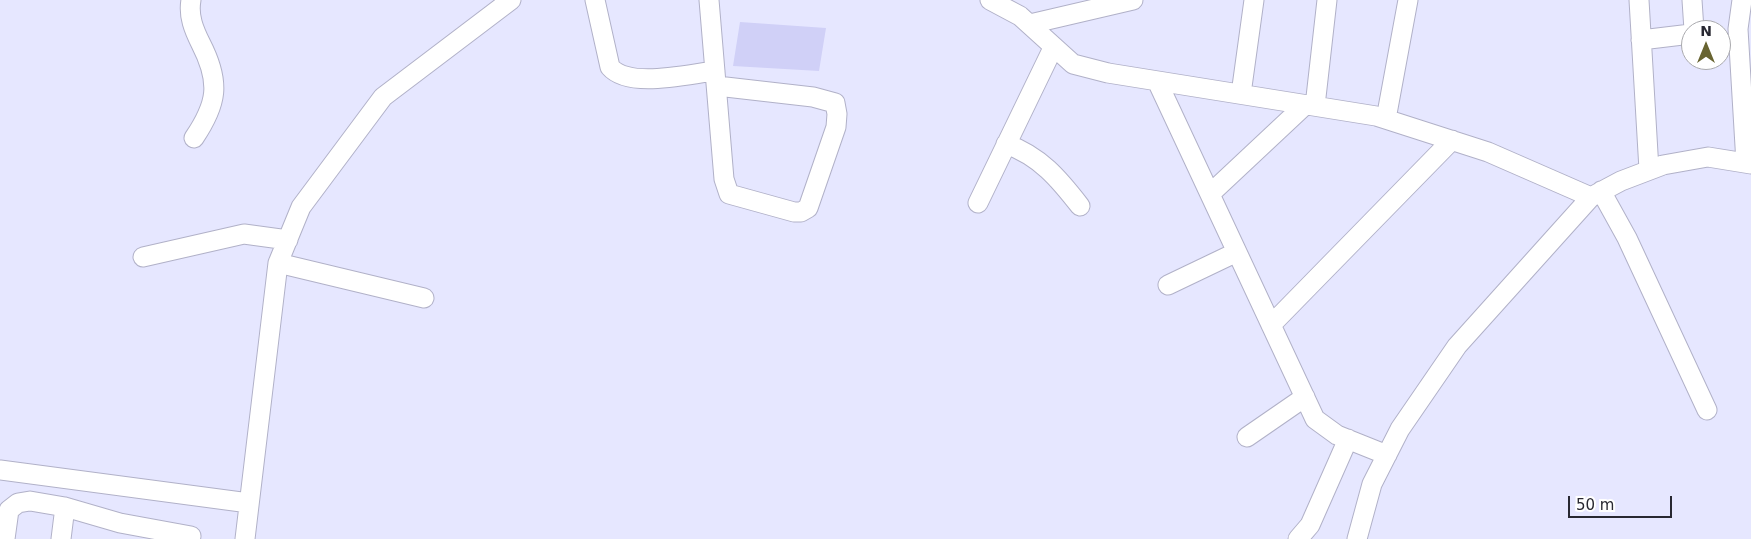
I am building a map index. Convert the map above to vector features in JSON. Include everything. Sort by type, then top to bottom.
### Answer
[{"type":"street","points":[[191,0],[190,18],[212,70],[214,103],[194,138]]},
{"type":"street","points":[[245,539],[278,263],[301,207],[383,97],[511,0]]},
{"type":"street","points":[[594,0],[610,67],[616,74],[629,78],[716,79],[835,102],[837,114],[836,127],[808,208],[801,212],[794,212],[729,194],[724,179],[716,79],[710,0]]},
{"type":"street","points":[[990,0],[1020,16],[1053,48],[1073,64],[1157,81],[1386,119],[1488,152],[1596,194],[1627,238],[1708,410]]},
{"type":"street","points":[[1030,24],[1133,0]]},
{"type":"street","points":[[1241,94],[1254,0]]},
{"type":"street","points":[[1210,194],[1310,106],[1327,0]]},
{"type":"street","points":[[1386,119],[1408,0]]},
{"type":"street","points":[[1639,0],[1649,170]]},
{"type":"street","points":[[1692,0],[1693,20]]},
{"type":"street","points":[[1731,25],[1742,0]]},
{"type":"street","points":[[1641,40],[1681,35]]},
{"type":"street","points":[[1357,539],[1372,484],[1400,429],[1456,346],[1596,194],[1621,181],[1663,165],[1708,157],[1749,163],[1731,43]]},
{"type":"street","points":[[978,203],[1053,48]]},
{"type":"street","points":[[1157,81],[1315,419],[1324,428],[1387,455]]},
{"type":"street","points":[[1271,325],[1452,140]]},
{"type":"street","points":[[1006,144],[1036,158],[1057,176],[1080,206]]},
{"type":"street","points":[[143,257],[244,234],[288,240]]},
{"type":"street","points":[[1168,285],[1237,252]]},
{"type":"street","points":[[278,263],[424,298]]},
{"type":"street","points":[[1247,436],[1305,397]]},
{"type":"street","points":[[1298,539],[1310,524],[1348,439]]},
{"type":"street","points":[[0,470],[249,503]]},
{"type":"street","points":[[5,539],[9,510],[18,503],[30,501],[65,507],[120,531],[191,536]]},
{"type":"street","points":[[61,539],[65,507]]},
{"type":"shaded area","points":[[740,22],[826,28],[819,71],[733,66]]}]
